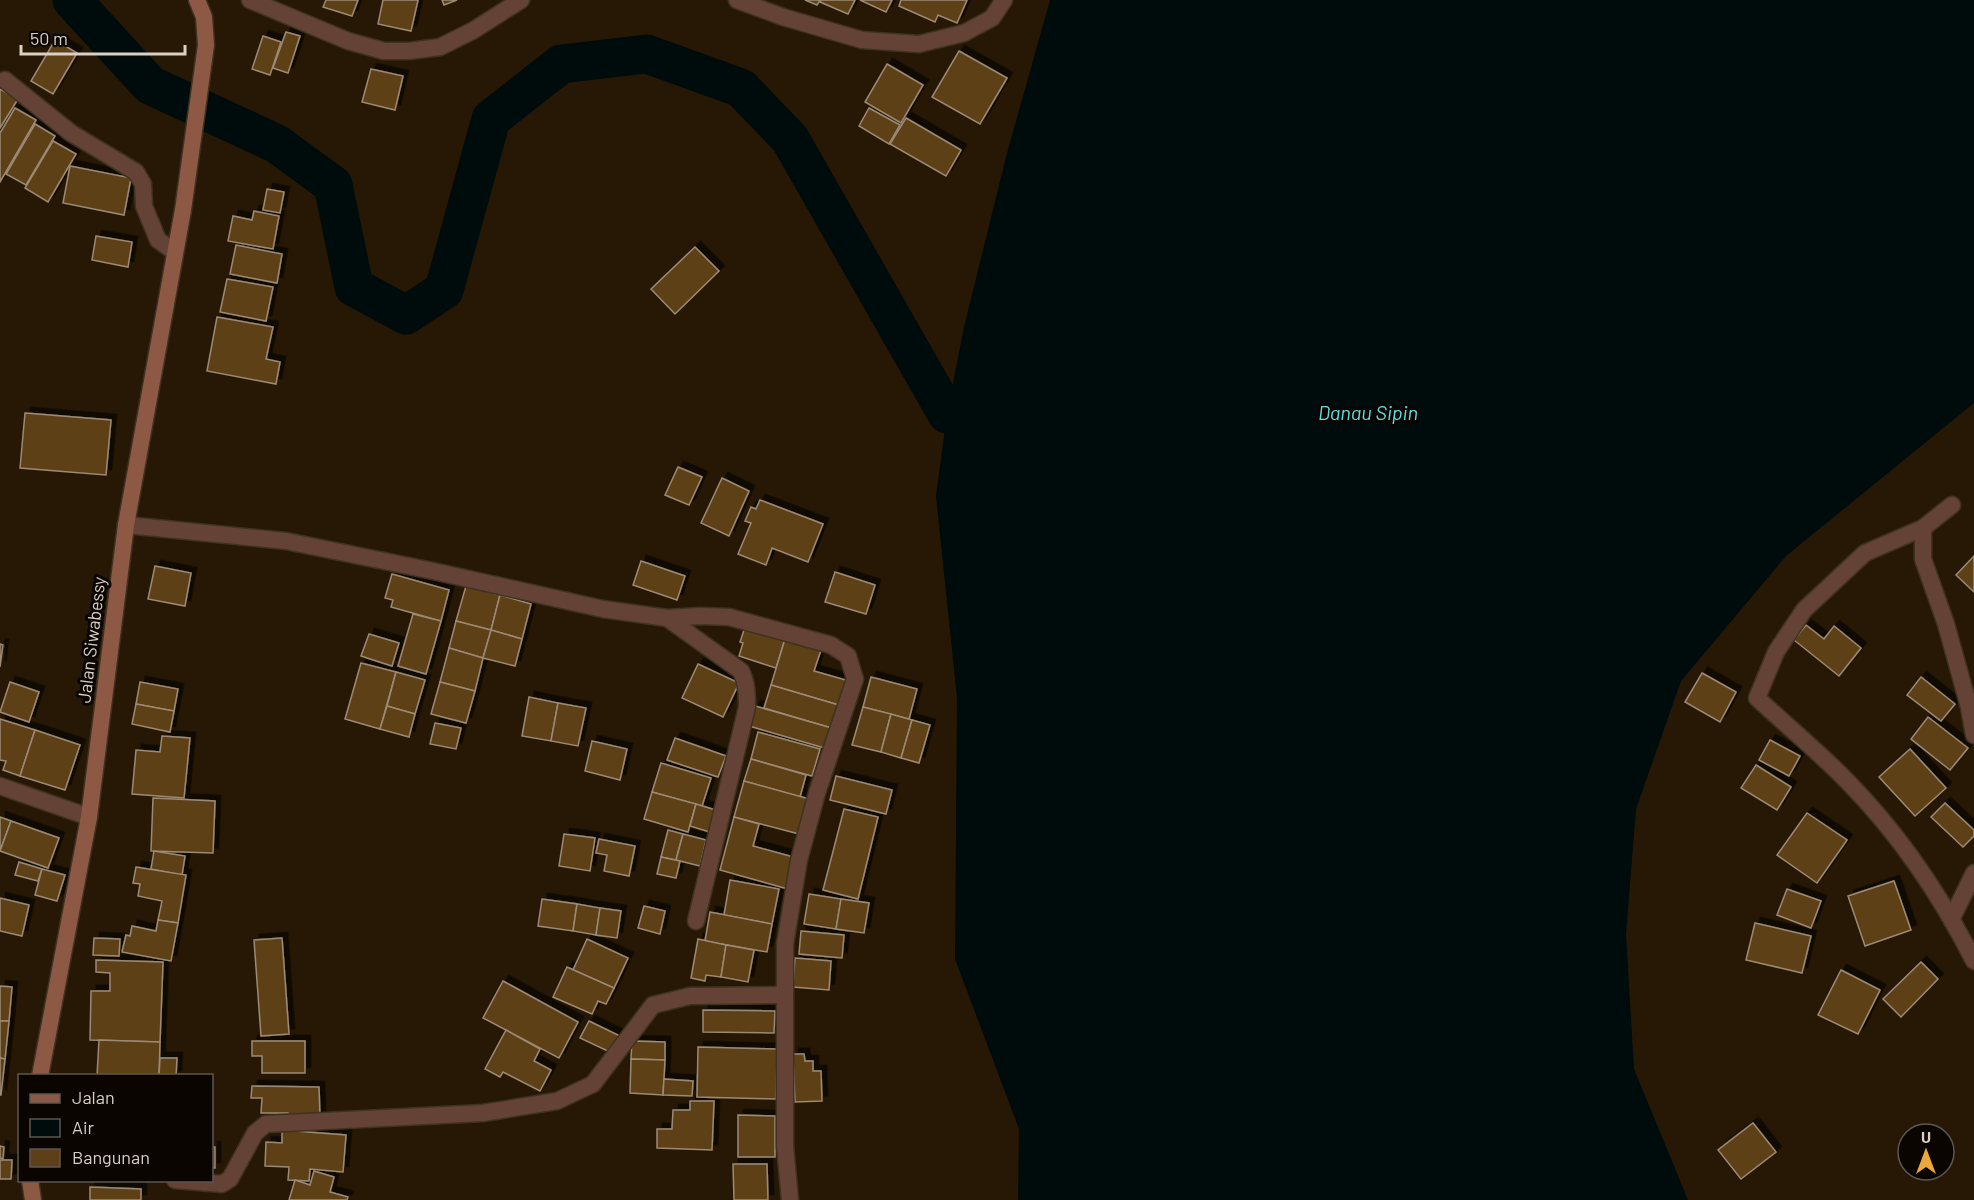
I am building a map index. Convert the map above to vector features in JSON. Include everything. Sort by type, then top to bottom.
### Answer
[{"type":"main road","name":"Jalan Siwabessy","points":[[40,1074],[89,817],[126,525],[183,210],[206,45],[204,17],[196,0]]},
{"type":"main road","points":[[30,1182],[33,1200]]},
{"type":"street","points":[[250,0],[348,41],[384,51],[440,47],[474,30],[521,0]]},
{"type":"street","points":[[737,0],[783,17],[862,40],[919,44],[964,33],[992,18],[1004,0]]},
{"type":"street","points":[[5,80],[71,133],[136,172],[143,184],[144,206],[158,240],[175,252]]},
{"type":"street","points":[[1952,505],[1923,528],[1865,553],[1804,610],[1776,652],[1757,698],[1856,790],[1899,840],[1952,918],[1974,961]]},
{"type":"street","points":[[126,525],[286,541],[603,609],[667,618],[729,617],[831,645],[848,656],[855,679],[852,693],[817,793],[799,860],[784,944],[785,1146],[790,1200]]},
{"type":"street","points":[[1923,528],[1923,559],[1946,624],[1970,707],[1974,735]]},
{"type":"street","points":[[667,618],[741,671],[746,681],[747,707],[696,921]]},
{"type":"street","points":[[0,786],[89,817]]},
{"type":"street","points":[[1952,918],[1974,873]]},
{"type":"street","points":[[198,1182],[222,1184],[230,1179],[255,1132],[266,1124],[483,1113],[557,1101],[593,1084],[653,1005],[690,996],[784,994]]},
{"type":"water","name":"Danau Sipin","points":[[1050,0],[1974,0],[1974,403],[1786,556],[1681,681],[1636,809],[1626,934],[1634,1069],[1688,1200],[1018,1200],[1019,1129],[955,959],[957,698],[936,496],[947,414],[964,327],[1006,157]]},
{"type":"building","points":[[326,0],[358,0],[352,16],[323,7]]},
{"type":"building","points":[[383,0],[418,0],[411,31],[378,24]]},
{"type":"building","points":[[442,0],[457,0],[444,5]]},
{"type":"building","points":[[805,0],[820,0],[817,5]]},
{"type":"building","points":[[821,0],[855,0],[848,14],[820,2]]},
{"type":"building","points":[[860,0],[892,0],[886,12]]},
{"type":"building","points":[[901,0],[967,0],[957,23],[938,15],[935,22],[899,6]]},
{"type":"building","points":[[286,32],[300,36],[288,73],[273,68]]},
{"type":"building","points":[[263,36],[281,42],[270,75],[252,69]]},
{"type":"building","points":[[55,40],[77,53],[53,94],[31,81]]},
{"type":"building","points":[[959,51],[1007,78],[980,124],[932,97]]},
{"type":"building","points":[[887,64],[923,85],[901,123],[865,102]]},
{"type":"building","points":[[371,69],[403,76],[395,110],[362,102]]},
{"type":"building","points":[[0,89],[18,99],[0,128]]},
{"type":"building","points":[[15,108],[36,120],[0,182],[0,133]]},
{"type":"building","points":[[869,108],[900,125],[889,144],[859,126]]},
{"type":"building","points":[[906,118],[961,150],[946,176],[890,144]]},
{"type":"building","points":[[35,124],[55,136],[26,185],[6,174]]},
{"type":"building","points":[[53,141],[76,154],[48,202],[25,188]]},
{"type":"building","points":[[70,166],[131,178],[124,215],[63,203]]},
{"type":"building","points":[[267,189],[284,192],[280,213],[263,210]]},
{"type":"building","points":[[254,211],[279,216],[273,249],[228,241],[233,216],[252,220]]},
{"type":"building","points":[[96,236],[132,242],[128,267],[92,260]]},
{"type":"building","points":[[236,245],[282,254],[277,283],[230,274]]},
{"type":"building","points":[[695,247],[719,271],[675,314],[651,289]]},
{"type":"building","points":[[227,279],[273,287],[266,321],[220,312]]},
{"type":"building","points":[[217,317],[273,327],[266,359],[280,362],[276,384],[207,371]]},
{"type":"building","points":[[25,413],[111,420],[106,475],[20,468]]},
{"type":"building","points":[[678,467],[702,477],[689,505],[665,495]]},
{"type":"building","points":[[722,478],[749,491],[729,536],[701,523]]},
{"type":"building","points":[[760,500],[823,524],[808,562],[772,548],[766,565],[738,554],[751,523],[745,521],[751,507],[756,509]]},
{"type":"building","points":[[1974,556],[1974,592],[1956,575]]},
{"type":"building","points":[[641,561],[685,576],[677,600],[633,585]]},
{"type":"building","points":[[155,566],[191,573],[185,606],[148,599]]},
{"type":"building","points":[[835,572],[875,585],[866,614],[825,602]]},
{"type":"building","points":[[392,574],[449,590],[441,621],[391,607],[393,600],[385,598]]},
{"type":"building","points":[[466,586],[500,595],[491,630],[456,621]]},
{"type":"building","points":[[500,595],[531,604],[522,639],[491,630]]},
{"type":"building","points":[[413,614],[441,621],[426,674],[398,666]]},
{"type":"building","points":[[456,621],[491,630],[483,658],[449,648]]},
{"type":"building","points":[[1806,625],[1824,639],[1834,626],[1861,648],[1839,676],[1794,640]]},
{"type":"building","points":[[745,627],[785,639],[776,668],[739,656],[743,643],[740,642]]},
{"type":"building","points":[[491,630],[522,639],[515,666],[483,658]]},
{"type":"building","points":[[369,634],[399,643],[392,666],[361,656]]},
{"type":"building","points":[[785,639],[821,650],[814,671],[849,681],[842,706],[771,685]]},
{"type":"building","points":[[0,644],[3,645],[0,667]]},
{"type":"building","points":[[449,648],[483,658],[475,691],[440,682]]},
{"type":"building","points":[[361,663],[396,672],[380,729],[345,719]]},
{"type":"building","points":[[698,664],[739,683],[723,717],[682,698]]},
{"type":"building","points":[[396,672],[425,680],[415,714],[387,706]]},
{"type":"building","points":[[1702,673],[1736,692],[1720,722],[1685,702]]},
{"type":"building","points":[[871,677],[917,689],[909,719],[863,707]]},
{"type":"building","points":[[1921,677],[1955,704],[1941,721],[1907,695]]},
{"type":"building","points":[[10,682],[39,692],[29,722],[0,712]]},
{"type":"building","points":[[140,682],[178,689],[174,711],[136,704]]},
{"type":"building","points":[[440,682],[475,691],[466,723],[431,714]]},
{"type":"building","points":[[771,685],[842,706],[835,729],[764,708]]},
{"type":"building","points":[[529,697],[558,703],[551,741],[522,736]]},
{"type":"building","points":[[558,703],[586,708],[578,746],[551,741]]},
{"type":"building","points":[[136,704],[174,711],[170,732],[132,724]]},
{"type":"building","points":[[387,706],[415,714],[409,737],[380,729]]},
{"type":"building","points":[[755,706],[835,729],[828,749],[749,726]]},
{"type":"building","points":[[863,707],[891,714],[881,752],[852,745]]},
{"type":"building","points":[[891,714],[912,720],[901,758],[881,752]]},
{"type":"building","points":[[1928,717],[1968,748],[1950,770],[1911,739]]},
{"type":"building","points":[[0,719],[35,730],[20,776],[3,770],[6,761],[0,760]]},
{"type":"building","points":[[912,720],[930,725],[919,763],[901,758]]},
{"type":"building","points":[[435,723],[461,728],[456,749],[430,744]]},
{"type":"building","points":[[35,730],[80,745],[65,790],[20,776]]},
{"type":"building","points":[[758,732],[820,749],[812,776],[751,759]]},
{"type":"building","points":[[162,736],[190,738],[184,798],[132,794],[136,750],[160,752]]},
{"type":"building","points":[[675,738],[726,756],[718,777],[667,760]]},
{"type":"building","points":[[1770,740],[1800,756],[1789,776],[1759,760]]},
{"type":"building","points":[[592,741],[627,749],[620,780],[585,771]]},
{"type":"building","points":[[1910,749],[1946,788],[1915,816],[1879,777]]},
{"type":"building","points":[[751,759],[806,775],[800,797],[744,781]]},
{"type":"building","points":[[661,763],[711,778],[702,806],[652,792]]},
{"type":"building","points":[[1756,765],[1791,787],[1777,810],[1741,788]]},
{"type":"building","points":[[836,776],[892,790],[886,814],[830,800]]},
{"type":"building","points":[[744,781],[813,800],[803,835],[734,817]]},
{"type":"building","points":[[652,792],[696,804],[688,832],[644,819]]},
{"type":"building","points":[[153,798],[215,801],[213,853],[151,851]]},
{"type":"building","points":[[1945,803],[1974,830],[1974,836],[1963,847],[1931,817]]},
{"type":"building","points":[[696,804],[719,811],[713,833],[690,826]]},
{"type":"building","points":[[844,809],[878,817],[858,899],[823,890]]},
{"type":"building","points":[[1807,813],[1847,840],[1817,883],[1777,855]]},
{"type":"building","points":[[0,817],[11,821],[0,851]]},
{"type":"building","points":[[734,817],[759,824],[753,846],[797,858],[788,889],[720,870]]},
{"type":"building","points":[[11,821],[59,838],[48,868],[0,851]]},
{"type":"building","points":[[668,830],[683,834],[676,860],[661,857]]},
{"type":"building","points":[[564,834],[595,838],[590,871],[559,866]]},
{"type":"building","points":[[683,834],[706,840],[700,866],[676,860]]},
{"type":"building","points":[[599,839],[635,846],[629,876],[604,871],[607,855],[596,853]]},
{"type":"building","points":[[154,851],[185,856],[182,875],[151,869]]},
{"type":"building","points":[[661,857],[680,861],[676,878],[657,874]]},
{"type":"building","points":[[19,862],[42,869],[38,881],[15,875]]},
{"type":"building","points":[[136,867],[186,875],[178,923],[158,920],[162,901],[138,896],[140,884],[133,883]]},
{"type":"building","points":[[42,869],[65,875],[57,901],[35,895]]},
{"type":"building","points":[[730,880],[779,889],[772,924],[724,915]]},
{"type":"building","points":[[1894,881],[1911,930],[1865,946],[1848,896]]},
{"type":"building","points":[[1787,889],[1821,901],[1811,928],[1777,915]]},
{"type":"building","points":[[809,894],[841,899],[836,929],[804,924]]},
{"type":"building","points":[[0,898],[29,905],[22,936],[0,931]]},
{"type":"building","points":[[542,899],[577,904],[573,931],[538,926]]},
{"type":"building","points":[[841,899],[869,903],[864,933],[836,929]]},
{"type":"building","points":[[577,904],[600,908],[596,935],[573,931]]},
{"type":"building","points":[[644,906],[665,911],[660,934],[638,928]]},
{"type":"building","points":[[600,908],[621,911],[617,938],[596,935]]},
{"type":"building","points":[[710,912],[772,924],[767,952],[705,941]]},
{"type":"building","points":[[158,920],[178,923],[171,961],[122,952],[126,935],[130,936],[132,926],[156,931]]},
{"type":"building","points":[[1755,923],[1811,936],[1802,973],[1746,960]]},
{"type":"building","points":[[801,931],[844,935],[842,958],[799,954]]},
{"type":"building","points":[[94,938],[120,939],[119,956],[93,955]]},
{"type":"building","points":[[282,938],[289,1034],[261,1036],[254,940]]},
{"type":"building","points":[[587,939],[628,958],[614,988],[573,970]]},
{"type":"building","points":[[698,939],[726,945],[721,977],[706,975],[705,981],[691,978]]},
{"type":"building","points":[[726,945],[754,950],[748,982],[721,977]]},
{"type":"building","points":[[795,958],[831,961],[829,990],[793,987]]},
{"type":"building","points":[[96,960],[163,962],[160,1042],[90,1040],[91,991],[110,991],[110,973],[96,972]]},
{"type":"building","points":[[1921,962],[1938,979],[1901,1017],[1883,999]]},
{"type":"building","points":[[567,967],[614,988],[606,1004],[598,1001],[592,1014],[553,997]]},
{"type":"building","points":[[1841,970],[1880,990],[1858,1034],[1818,1015]]},
{"type":"building","points":[[503,981],[578,1022],[559,1058],[483,1018]]},
{"type":"building","points":[[0,986],[12,987],[9,1021],[0,1021]]},
{"type":"building","points":[[703,1010],[775,1011],[774,1033],[703,1032]]},
{"type":"building","points":[[0,1021],[9,1021],[5,1059],[0,1058]]},
{"type":"building","points":[[589,1021],[622,1037],[614,1054],[580,1038]]},
{"type":"building","points":[[506,1030],[540,1049],[534,1061],[551,1070],[540,1091],[503,1072],[500,1077],[485,1069]]},
{"type":"building","points":[[99,1040],[160,1042],[159,1074],[97,1074]]},
{"type":"building","points":[[252,1041],[305,1041],[305,1073],[262,1073],[262,1056],[252,1056]]},
{"type":"building","points":[[632,1041],[665,1042],[665,1060],[631,1059]]},
{"type":"building","points":[[698,1047],[777,1049],[776,1099],[697,1097]]},
{"type":"building","points":[[793,1054],[804,1054],[805,1061],[813,1061],[813,1071],[821,1071],[822,1101],[795,1102]]},
{"type":"building","points":[[0,1058],[5,1059],[1,1095],[0,1095]]},
{"type":"building","points":[[160,1058],[177,1058],[176,1074],[159,1074]]},
{"type":"building","points":[[631,1059],[665,1060],[663,1095],[630,1093]]},
{"type":"building","points":[[664,1079],[693,1081],[692,1096],[663,1095]]},
{"type":"building","points":[[252,1086],[319,1087],[320,1117],[289,1118],[288,1113],[261,1113],[262,1098],[251,1098]]},
{"type":"building","points":[[690,1101],[714,1101],[712,1150],[657,1148],[657,1129],[672,1129],[673,1110],[690,1110]]},
{"type":"building","points":[[738,1115],[775,1116],[775,1157],[738,1157]]},
{"type":"building","points":[[1753,1123],[1776,1152],[1741,1179],[1718,1150]]},
{"type":"building","points":[[282,1130],[346,1135],[343,1172],[310,1169],[309,1181],[288,1180],[289,1167],[265,1166],[266,1142],[282,1143]]},
{"type":"building","points":[[0,1146],[4,1147],[3,1159],[0,1158]]},
{"type":"building","points":[[213,1147],[215,1147],[215,1168],[213,1168]]},
{"type":"building","points":[[0,1160],[12,1160],[11,1179],[0,1179]]},
{"type":"building","points":[[733,1164],[767,1164],[768,1200],[734,1200]]},
{"type":"building","points":[[314,1171],[334,1177],[330,1192],[348,1197],[347,1200],[289,1200],[295,1180],[310,1185]]},
{"type":"building","points":[[90,1187],[141,1189],[141,1200],[90,1200]]},
{"type":"waterway","points":[[72,0],[150,85],[277,144],[333,185],[354,287],[406,315],[444,290],[491,119],[561,64],[647,54],[741,88],[790,139],[947,414]]}]
